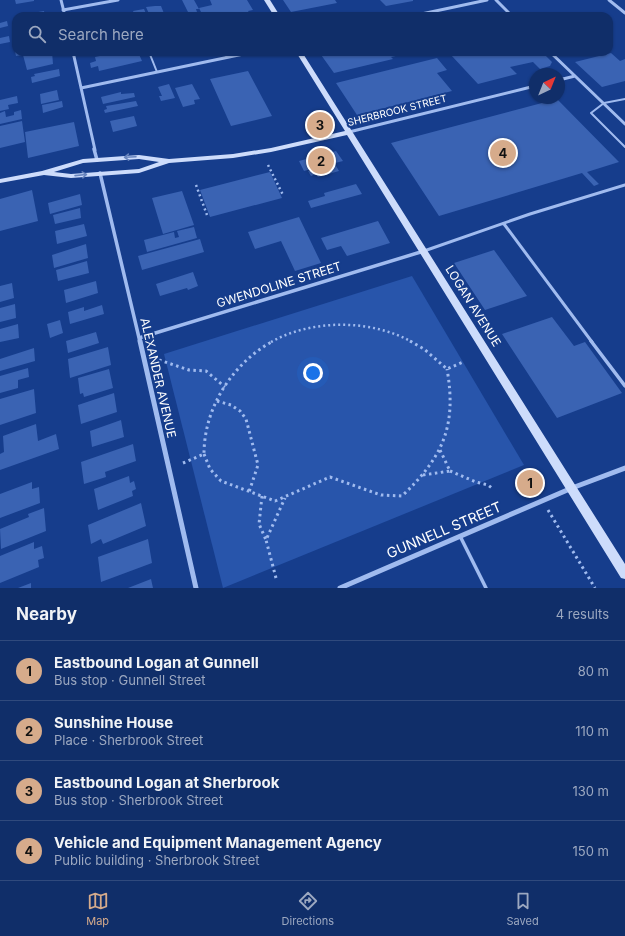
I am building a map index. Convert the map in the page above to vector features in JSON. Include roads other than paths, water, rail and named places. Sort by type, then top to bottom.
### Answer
[{"type":"main road","points":[[267,0],[274,12]]},
{"type":"main road","name":"LOGAN AVENUE","points":[[302,56],[625,574]]},
{"type":"main road","name":"SHERBROOK STREET","points":[[43,173],[71,176],[139,171],[169,161],[253,153],[349,132]]},
{"type":"main road","name":"SHERBROOK STREET","points":[[0,180],[43,173],[70,164],[96,160],[139,157],[169,161]]},
{"type":"street","points":[[61,0],[63,10],[118,0]]},
{"type":"street","points":[[431,12],[487,0]]},
{"type":"street","points":[[496,0],[508,12]]},
{"type":"street","points":[[609,0],[625,13]]},
{"type":"street","points":[[73,56],[96,160]]},
{"type":"street","points":[[81,88],[232,56]]},
{"type":"street","points":[[554,56],[625,124]]},
{"type":"street","points":[[565,79],[576,76]]},
{"type":"street","name":"SHERBROOK STREET","points":[[349,132],[529,87]]},
{"type":"street","name":"ALEXANDER AVENUE","points":[[100,174],[196,588]]},
{"type":"street","name":"GWENDOLINE STREET","points":[[139,338],[424,251]]},
{"type":"street","name":"GUNNELL STREET","points":[[340,588],[572,488],[625,468]]},
{"type":"lane","points":[[151,56],[157,72]]},
{"type":"lane","points":[[625,99],[604,103],[591,113],[625,147]]},
{"type":"lane","points":[[424,251],[530,214],[625,185]]},
{"type":"lane","points":[[504,224],[625,386]]},
{"type":"lane","points":[[460,536],[486,588]]},
{"type":"place","name":"Eastbound Logan at Sherbrook","points":[[320,125]]},
{"type":"place","name":"Vehicle and Equipment Management Agency","points":[[503,153]]},
{"type":"place","name":"Sunshine House","points":[[321,161]]},
{"type":"place","name":"Eastbound Logan at Gunnell","points":[[530,483]]}]
